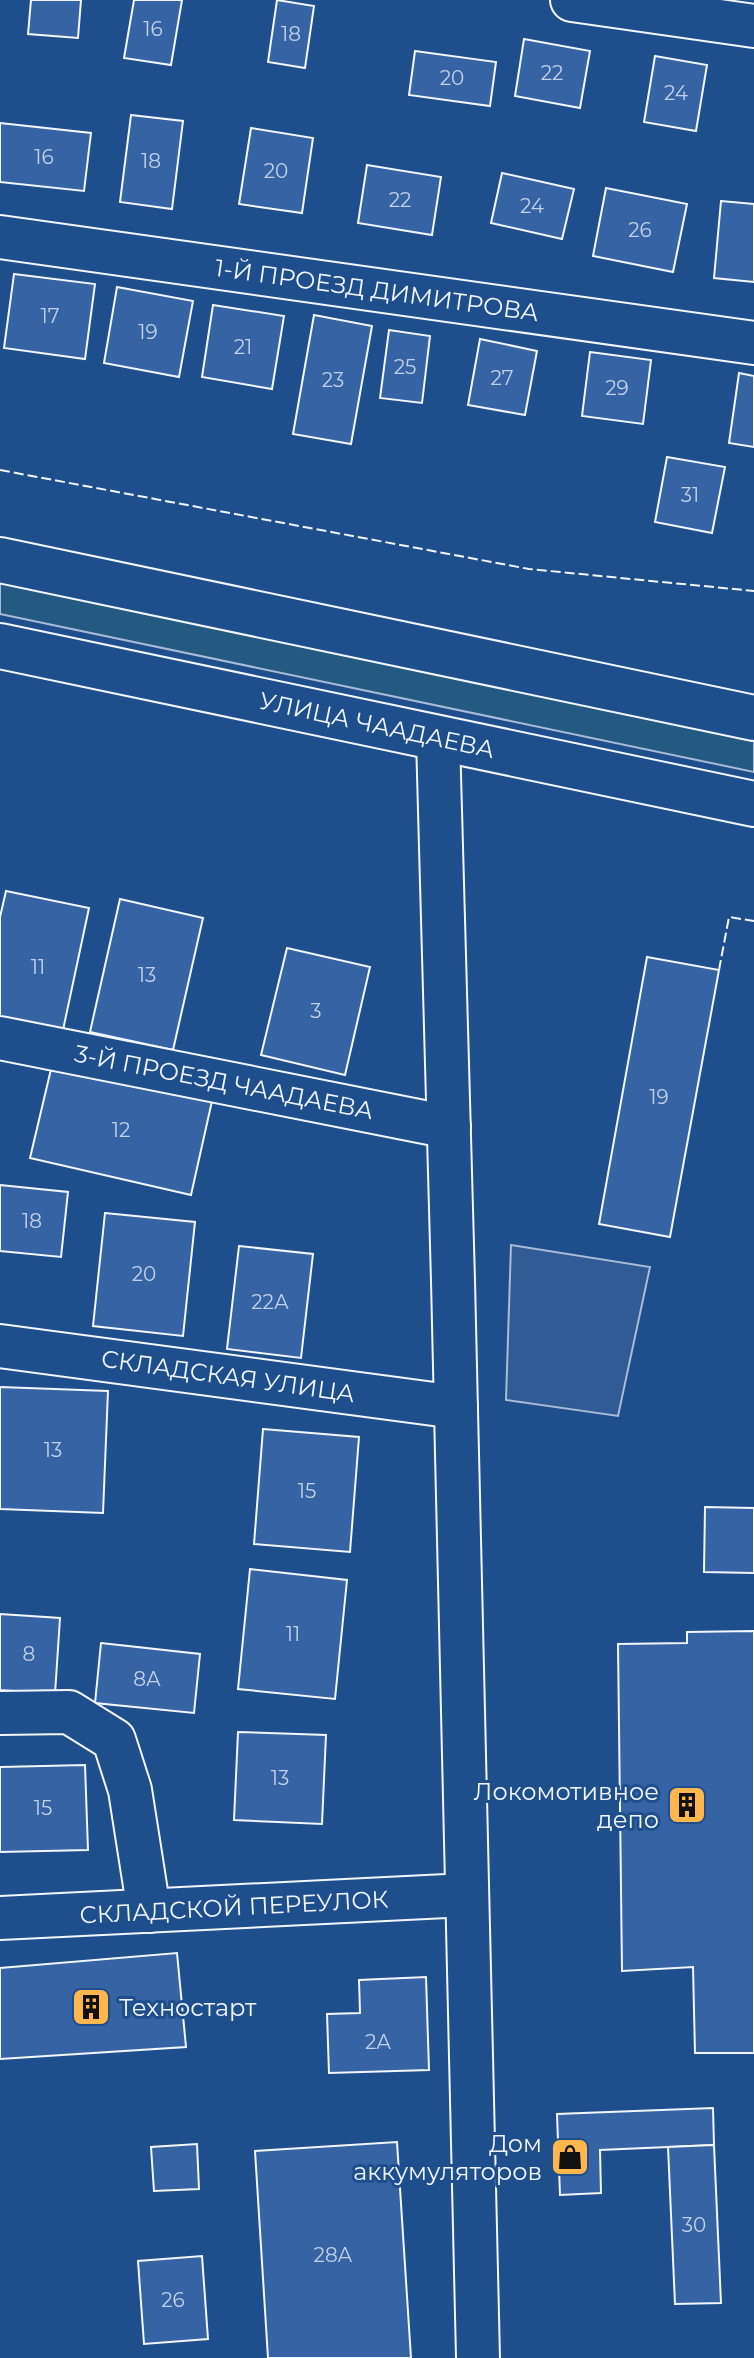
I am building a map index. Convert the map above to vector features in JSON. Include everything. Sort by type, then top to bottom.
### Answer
[{"type":"main road","points":[[0,560],[754,718]]},
{"type":"main road","name":"УЛИЦА ЧААДАЕВА","points":[[0,646],[754,804]]},
{"type":"street","points":[[572,0],[754,26]]},
{"type":"street","name":"1-Й ПРОЕЗД ДИМИТРОВА","points":[[0,237],[754,343]]},
{"type":"street","points":[[438,738],[478,2358]]},
{"type":"street","name":"3-Й ПРОЕЗД ЧААДАЕВА","points":[[0,1038],[449,1127]]},
{"type":"street","name":"СКЛАДСКАЯ УЛИЦА","points":[[0,1346],[456,1407]]},
{"type":"street","points":[[0,1713],[69,1712],[114,1740],[130,1790],[149,1911]]},
{"type":"street","name":"СКЛАДСКОЙ ПЕРЕУЛОК","points":[[0,1918],[467,1895]]},
{"type":"shaded area","points":[[0,581],[754,741],[754,772],[0,614]]},
{"type":"shaded area","points":[[511,1245],[650,1267],[618,1416],[506,1400]]},
{"type":"building","points":[[31,0],[81,0],[78,38],[28,34]]},
{"type":"building","points":[[134,0],[182,0],[171,65],[124,58]]},
{"type":"building","points":[[277,0],[314,6],[305,68],[268,62]]},
{"type":"building","points":[[524,39],[590,51],[580,108],[515,96]]},
{"type":"building","points":[[415,51],[496,62],[490,106],[409,95]]},
{"type":"building","points":[[655,56],[707,65],[696,131],[644,122]]},
{"type":"building","points":[[131,115],[183,121],[172,209],[120,202]]},
{"type":"building","points":[[0,123],[91,133],[84,191],[0,182]]},
{"type":"building","points":[[251,128],[313,138],[302,213],[239,204]]},
{"type":"building","points":[[367,165],[441,177],[432,235],[358,223]]},
{"type":"building","points":[[502,173],[574,189],[562,239],[491,223]]},
{"type":"building","points":[[606,188],[687,204],[673,272],[593,256]]},
{"type":"building","points":[[721,201],[754,204],[754,282],[714,278]]},
{"type":"building","points":[[14,274],[95,284],[85,359],[4,348]]},
{"type":"building","points":[[117,287],[193,301],[179,377],[104,363]]},
{"type":"building","points":[[213,305],[284,316],[272,389],[202,377]]},
{"type":"building","points":[[314,315],[372,326],[351,444],[293,434]]},
{"type":"building","points":[[389,330],[430,336],[422,403],[380,398]]},
{"type":"building","points":[[480,339],[537,351],[525,415],[468,405]]},
{"type":"building","points":[[590,352],[651,360],[643,424],[582,416]]},
{"type":"building","points":[[739,373],[754,376],[754,447],[729,443]]},
{"type":"building","points":[[667,457],[725,467],[712,533],[655,522]]},
{"type":"building","points":[[6,891],[89,908],[63,1030],[0,1017],[0,917]]},
{"type":"building","points":[[120,899],[203,918],[173,1050],[90,1032]]},
{"type":"building","points":[[287,948],[370,967],[345,1075],[261,1055]]},
{"type":"building","points":[[647,957],[719,970],[670,1237],[599,1224]]},
{"type":"building","points":[[52,1065],[212,1101],[191,1195],[30,1158]]},
{"type":"building","points":[[0,1185],[68,1192],[61,1257],[0,1251]]},
{"type":"building","points":[[105,1213],[195,1222],[183,1336],[93,1326]]},
{"type":"building","points":[[239,1246],[313,1254],[301,1358],[227,1349]]},
{"type":"building","points":[[0,1387],[108,1391],[103,1513],[0,1509]]},
{"type":"building","points":[[263,1429],[359,1437],[350,1552],[254,1544]]},
{"type":"building","points":[[705,1507],[754,1508],[754,1573],[704,1572]]},
{"type":"building","points":[[250,1569],[347,1580],[335,1699],[238,1689]]},
{"type":"building","points":[[0,1614],[60,1618],[55,1694],[0,1690]]},
{"type":"building","name":"Локомотивное депо","points":[[754,1631],[754,2053],[695,2053],[693,1967],[622,1971],[618,1644],[687,1643],[687,1632]]},
{"type":"building","points":[[101,1643],[200,1654],[194,1713],[95,1703]]},
{"type":"building","points":[[238,1732],[326,1735],[322,1824],[234,1820]]},
{"type":"building","points":[[85,1765],[88,1850],[0,1852],[0,1767]]},
{"type":"building","name":"Техностарт","points":[[177,1953],[186,2047],[0,2059],[0,1968]]},
{"type":"building","points":[[426,1977],[429,2070],[329,2073],[327,2014],[360,2013],[359,1980]]},
{"type":"building","points":[[713,2108],[714,2145],[600,2150],[601,2193],[560,2195],[557,2114]]},
{"type":"building","points":[[397,2142],[411,2358],[268,2358],[255,2151]]},
{"type":"building","points":[[197,2144],[199,2189],[154,2191],[151,2147]]},
{"type":"building","points":[[714,2145],[721,2303],[675,2304],[668,2147]]},
{"type":"building","points":[[202,2256],[208,2339],[144,2344],[138,2261]]},
{"type":"fence","points":[[0,470],[529,569],[754,591]]},
{"type":"fence","points":[[719,970],[729,917],[754,921]]},
{"type":"place","name":"Локомотивное депо","points":[[687,1805]]},
{"type":"place","name":"Техностарт","points":[[91,2007]]},
{"type":"place","name":"Дом аккумуляторов","points":[[570,2157]]}]
